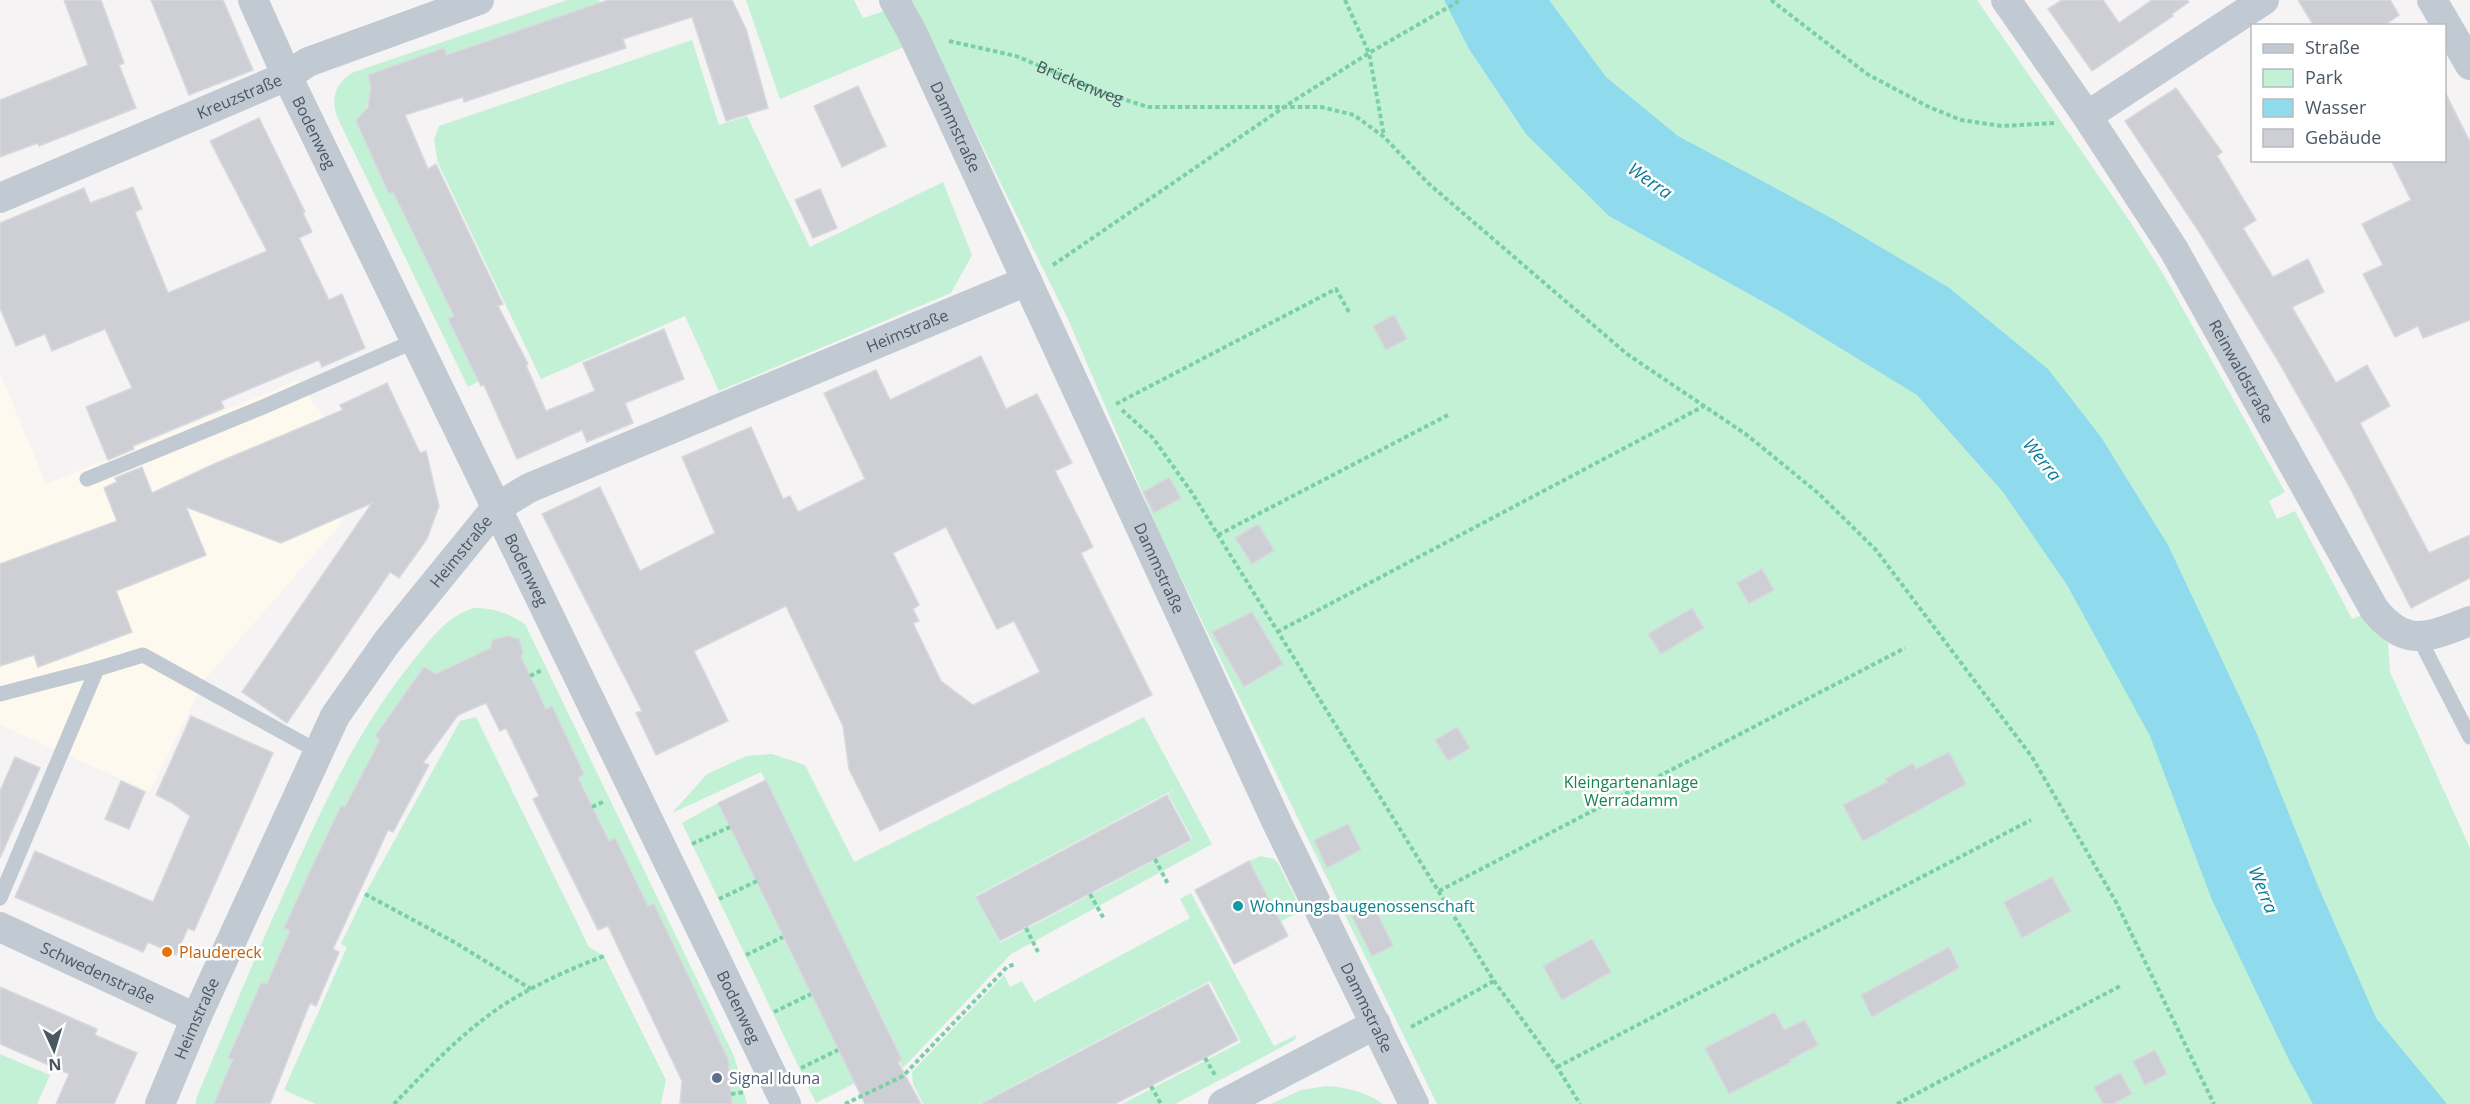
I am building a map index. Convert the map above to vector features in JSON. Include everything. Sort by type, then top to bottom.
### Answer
[{"type":"street","name":"Bodenweg","points":[[253,0],[287,76],[781,1092]]},
{"type":"street","name":"Kreuzstraße","points":[[0,198],[287,76],[308,62],[479,0]]},
{"type":"street","points":[[894,0],[911,30]]},
{"type":"street","name":"Reinwaldstraße","points":[[2006,0],[2087,116],[2174,250],[2374,609],[2386,625],[2400,633],[2418,636]]},
{"type":"street","points":[[2087,116],[2264,0]]},
{"type":"street","points":[[2432,0],[2470,65]]},
{"type":"street","name":"Dammstraße","points":[[911,30],[1280,827],[1414,1104]]},
{"type":"street","name":"Heimstraße","points":[[160,1104],[196,1018],[335,716],[387,642],[496,508],[529,488],[1027,281]]},
{"type":"street","points":[[2418,636],[2437,633],[2470,621]]},
{"type":"street","name":"Schwedenstraße","points":[[0,927],[196,1018]]},
{"type":"street","points":[[1223,1104],[1380,1033]]},
{"type":"lane","points":[[87,479],[263,407],[417,340]]},
{"type":"lane","points":[[2418,636],[2470,737]]},
{"type":"lane","points":[[0,694],[143,655],[317,751]]},
{"type":"lane","points":[[0,898],[97,669]]},
{"type":"path","points":[[1345,0],[1369,53],[1384,137]]},
{"type":"path","points":[[1027,281],[1287,105],[1377,48],[1461,0]]},
{"type":"path","points":[[1771,0],[1867,74],[1929,107],[1961,120],[2002,126],[2048,124],[2087,116]]},
{"type":"path","name":"Brückenweg","points":[[911,30],[966,46],[1016,56],[1104,93],[1148,107],[1287,105],[1321,107],[1354,115],[1384,137],[1428,183],[1627,354],[1747,435],[1818,493],[1876,550],[2032,758],[2116,902],[2214,1104]]},
{"type":"path","points":[[1088,416],[1116,404],[1336,288],[1350,314]]},
{"type":"path","points":[[1116,404],[1153,438],[1218,535],[1494,981],[1557,1067],[1580,1104]]},
{"type":"path","points":[[1277,632],[1704,406]]},
{"type":"path","points":[[1218,535],[1448,415]]},
{"type":"path","points":[[1439,891],[1905,648]]},
{"type":"path","points":[[1557,1067],[2031,820]]},
{"type":"path","points":[[667,855],[730,826]]},
{"type":"path","points":[[1155,859],[1168,884]]},
{"type":"path","points":[[694,912],[757,881]]},
{"type":"path","points":[[365,894],[454,942],[531,989]]},
{"type":"path","points":[[1090,894],[1104,919]]},
{"type":"path","points":[[1026,928],[1038,952]]},
{"type":"path","points":[[720,967],[783,937]]},
{"type":"path","points":[[394,1104],[448,1049],[506,1003],[563,972],[604,956]]},
{"type":"path","points":[[845,1104],[903,1076],[1007,967],[1015,964]]},
{"type":"path","points":[[1380,1033],[1494,981]]},
{"type":"path","points":[[1897,1104],[2122,985]]},
{"type":"path","points":[[748,1024],[811,994]]},
{"type":"path","points":[[781,1092],[838,1050]]},
{"type":"path","points":[[1151,1086],[1161,1104]]},
{"type":"shaded area","points":[[0,373],[46,484],[298,380],[353,459],[340,525],[205,679],[150,792],[0,725]]},
{"type":"green space","points":[[567,0],[599,0],[600,3],[447,55],[444,48],[368,76],[369,100],[356,122],[389,194],[393,192],[454,316],[448,319],[479,381],[468,387],[338,119],[334,105],[336,92],[342,81],[354,72]]},
{"type":"green space","points":[[746,0],[854,0],[863,18],[887,10],[904,47],[780,99]]},
{"type":"green space","name":"Kleingartenanlage Werradamm","points":[[910,0],[1977,0],[2129,220],[2165,277],[2285,492],[2269,501],[2277,519],[2295,511],[2352,619],[2363,615],[2376,634],[2388,643],[2390,672],[2470,848],[2470,1104],[1437,1104],[1163,541],[1068,319]]},
{"type":"green space","points":[[692,40],[719,125],[747,116],[810,247],[943,182],[972,255],[951,293],[719,391],[685,316],[541,379],[438,163],[434,140],[439,126]]},
{"type":"green space","points":[[474,608],[501,612],[525,624],[734,1056],[747,1104],[732,1104],[654,904],[648,906],[615,838],[609,841],[578,778],[584,774],[552,707],[546,709],[521,657],[523,652],[519,640],[507,636],[492,640],[491,648],[448,668],[439,676],[424,667],[375,735],[380,740],[345,807],[341,807],[285,928],[290,930],[267,984],[261,983],[228,1057],[233,1059],[214,1104],[196,1104],[196,1099],[268,929],[319,816],[363,733],[380,706],[429,641],[449,621]]},
{"type":"green space","points":[[476,717],[589,947],[604,956],[666,1080],[661,1104],[316,1104],[284,1090],[347,947],[341,944],[365,894],[460,721]]},
{"type":"green space","points":[[1144,717],[1212,844],[1011,954],[903,1068],[761,772],[672,813],[707,774],[747,756],[772,754],[805,765],[854,862]],"holes":[[[1175,789],[1168,794],[1193,840],[1000,943],[975,896]]]},
{"type":"green space","points":[[718,803],[855,1083],[816,1103],[682,823]]},
{"type":"green space","points":[[1261,856],[1274,859],[1278,863],[1302,911],[1281,921],[1249,861]]},
{"type":"green space","points":[[1191,893],[1274,1046],[1296,1035],[1295,1040],[1175,1104],[1122,1104],[1241,1042],[1210,981],[979,1104],[923,1104],[913,1084],[912,1072],[1004,975],[1010,987],[1022,981],[1034,1002],[1190,918],[1180,899]]},
{"type":"green space","points":[[0,1054],[50,1075],[37,1104],[0,1104]]},
{"type":"green space","points":[[1326,1086],[1356,1091],[1383,1104],[1271,1104],[1301,1090]]},
{"type":"water","name":"Werra","points":[[1444,0],[1549,0],[1606,77],[1678,136],[1833,219],[1948,287],[2048,369],[2101,437],[2168,545],[2256,732],[2318,886],[2376,1018],[2447,1104],[2313,1104],[2289,1060],[2212,900],[2150,736],[2067,585],[2003,492],[1917,395],[1778,310],[1609,216],[1526,134],[1469,49]]},
{"type":"building","points":[[64,0],[101,0],[124,63],[119,65],[136,108],[39,146],[38,143],[0,157],[0,100],[88,65]]},
{"type":"building","points":[[151,0],[223,0],[253,70],[189,95]]},
{"type":"building","points":[[608,0],[732,0],[746,29],[768,108],[726,121],[692,17],[623,39],[626,48],[464,102],[463,97],[405,115],[428,169],[436,164],[503,304],[498,306],[528,364],[526,365],[546,411],[595,391],[583,363],[664,329],[684,379],[625,403],[633,423],[587,442],[582,430],[517,459],[484,385],[481,386],[448,319],[454,316],[393,192],[389,194],[356,121],[368,107],[371,88],[368,75],[444,48],[447,55]]},
{"type":"building","points":[[2062,0],[2103,0],[2119,23],[2152,0],[2187,0],[2189,2],[2172,14],[2173,16],[2092,71],[2048,9]]},
{"type":"building","points":[[2298,0],[2390,0],[2399,15],[2386,24],[2313,24]]},
{"type":"building","points":[[858,86],[886,146],[842,167],[814,106]]},
{"type":"building","points":[[2176,88],[2222,152],[2217,156],[2256,220],[2243,228],[2273,277],[2308,259],[2324,292],[2292,307],[2336,383],[2367,365],[2390,406],[2360,423],[2429,553],[2470,535],[2470,578],[2411,608],[2349,486],[2277,359],[2201,235],[2125,121]]},
{"type":"building","points":[[2446,94],[2470,142],[2470,320],[2423,338],[2418,326],[2395,337],[2363,274],[2383,265],[2362,224],[2411,200],[2392,162],[2446,162]]},
{"type":"building","points":[[259,118],[305,212],[303,213],[312,232],[299,238],[329,300],[342,294],[365,348],[322,367],[319,360],[221,401],[224,408],[133,446],[134,449],[108,460],[86,407],[132,388],[105,329],[52,351],[45,334],[16,346],[0,308],[0,223],[84,188],[90,203],[133,187],[142,209],[135,212],[168,293],[267,251],[210,141]]},
{"type":"building","points":[[820,189],[837,228],[813,238],[795,200]]},
{"type":"building","points":[[1394,315],[1407,339],[1386,350],[1373,326]]},
{"type":"building","points":[[981,356],[1006,409],[1037,394],[1072,463],[1055,471],[1093,547],[1081,553],[1152,695],[880,831],[849,769],[843,726],[786,606],[694,651],[728,721],[656,755],[636,713],[642,711],[542,514],[600,487],[640,571],[715,533],[682,457],[751,427],[783,499],[790,496],[798,512],[865,479],[824,393],[876,370],[890,400]],"holes":[[[946,527],[997,629],[1014,621],[1040,672],[973,705],[941,681],[913,623],[919,621],[913,609],[919,605],[893,553]]]},
{"type":"building","points":[[387,383],[420,453],[426,451],[439,506],[427,539],[399,578],[390,572],[287,723],[242,692],[372,503],[281,543],[186,507],[206,555],[116,591],[132,632],[38,667],[34,655],[0,666],[0,564],[117,521],[104,488],[117,482],[115,478],[142,467],[152,493],[214,464],[343,410],[340,405]]},
{"type":"building","points":[[1169,477],[1181,498],[1154,513],[1143,492]]},
{"type":"building","points":[[1258,524],[1274,550],[1252,564],[1235,538]]},
{"type":"building","points":[[1762,569],[1774,590],[1749,604],[1737,583]]},
{"type":"building","points":[[1692,608],[1704,628],[1661,654],[1648,634]]},
{"type":"building","points":[[1252,612],[1283,664],[1244,687],[1212,632]]},
{"type":"building","points":[[507,636],[519,639],[523,652],[521,657],[546,709],[552,706],[584,774],[578,778],[609,841],[615,838],[648,906],[654,904],[728,1059],[732,1104],[680,1104],[682,1081],[608,926],[598,930],[533,799],[539,796],[506,728],[500,731],[486,703],[458,715],[423,763],[429,765],[393,832],[388,830],[333,949],[339,952],[316,1006],[310,1003],[270,1104],[214,1104],[233,1059],[228,1058],[261,983],[267,984],[290,930],[284,928],[341,806],[345,807],[380,740],[375,736],[424,667],[436,674],[491,648],[492,640]]},
{"type":"building","points":[[191,716],[273,753],[194,931],[188,928],[176,955],[148,942],[143,952],[15,897],[35,851],[153,902],[190,816],[156,795]]},
{"type":"building","points":[[1457,727],[1470,748],[1448,761],[1435,740]]},
{"type":"building","points":[[1949,752],[1966,784],[1863,841],[1843,805],[1887,782],[1885,779],[1913,763],[1916,769]]},
{"type":"building","points":[[15,757],[40,768],[0,858],[0,791]]},
{"type":"building","points":[[766,780],[902,1060],[898,1062],[921,1104],[865,1104],[718,803]]},
{"type":"building","points":[[121,781],[145,792],[129,829],[105,819]]},
{"type":"building","points":[[1167,795],[1191,840],[1000,941],[976,897]]},
{"type":"building","points":[[1348,824],[1361,850],[1327,868],[1314,840]]},
{"type":"building","name":"Wohnungsbaugenossenschaft","points":[[1249,861],[1288,936],[1234,964],[1195,890]]},
{"type":"building","points":[[2052,877],[2071,911],[2022,938],[2004,902]]},
{"type":"building","points":[[1374,906],[1393,946],[1372,956],[1352,916]]},
{"type":"building","points":[[1592,939],[1611,972],[1562,1000],[1543,966]]},
{"type":"building","points":[[1949,947],[1959,968],[1872,1017],[1861,995]]},
{"type":"building","points":[[1208,984],[1238,1040],[1205,1058],[1115,1104],[981,1104]]},
{"type":"building","points":[[0,987],[97,1029],[95,1035],[137,1053],[114,1104],[56,1104],[69,1074],[0,1044]]},
{"type":"building","points":[[1775,1012],[1784,1030],[1805,1020],[1818,1045],[1790,1060],[1791,1062],[1729,1094],[1705,1048]]},
{"type":"building","points":[[2155,1050],[2167,1074],[2145,1085],[2133,1061]]},
{"type":"building","points":[[2120,1073],[2132,1094],[2113,1104],[2103,1104],[2094,1087]]},
{"type":"place","name":"Wohnungsbaugenossenschaft","points":[[1238,906]]},
{"type":"place","name":"Plaudereck","points":[[167,952]]},
{"type":"place","name":"Signal Iduna","points":[[717,1078]]}]
